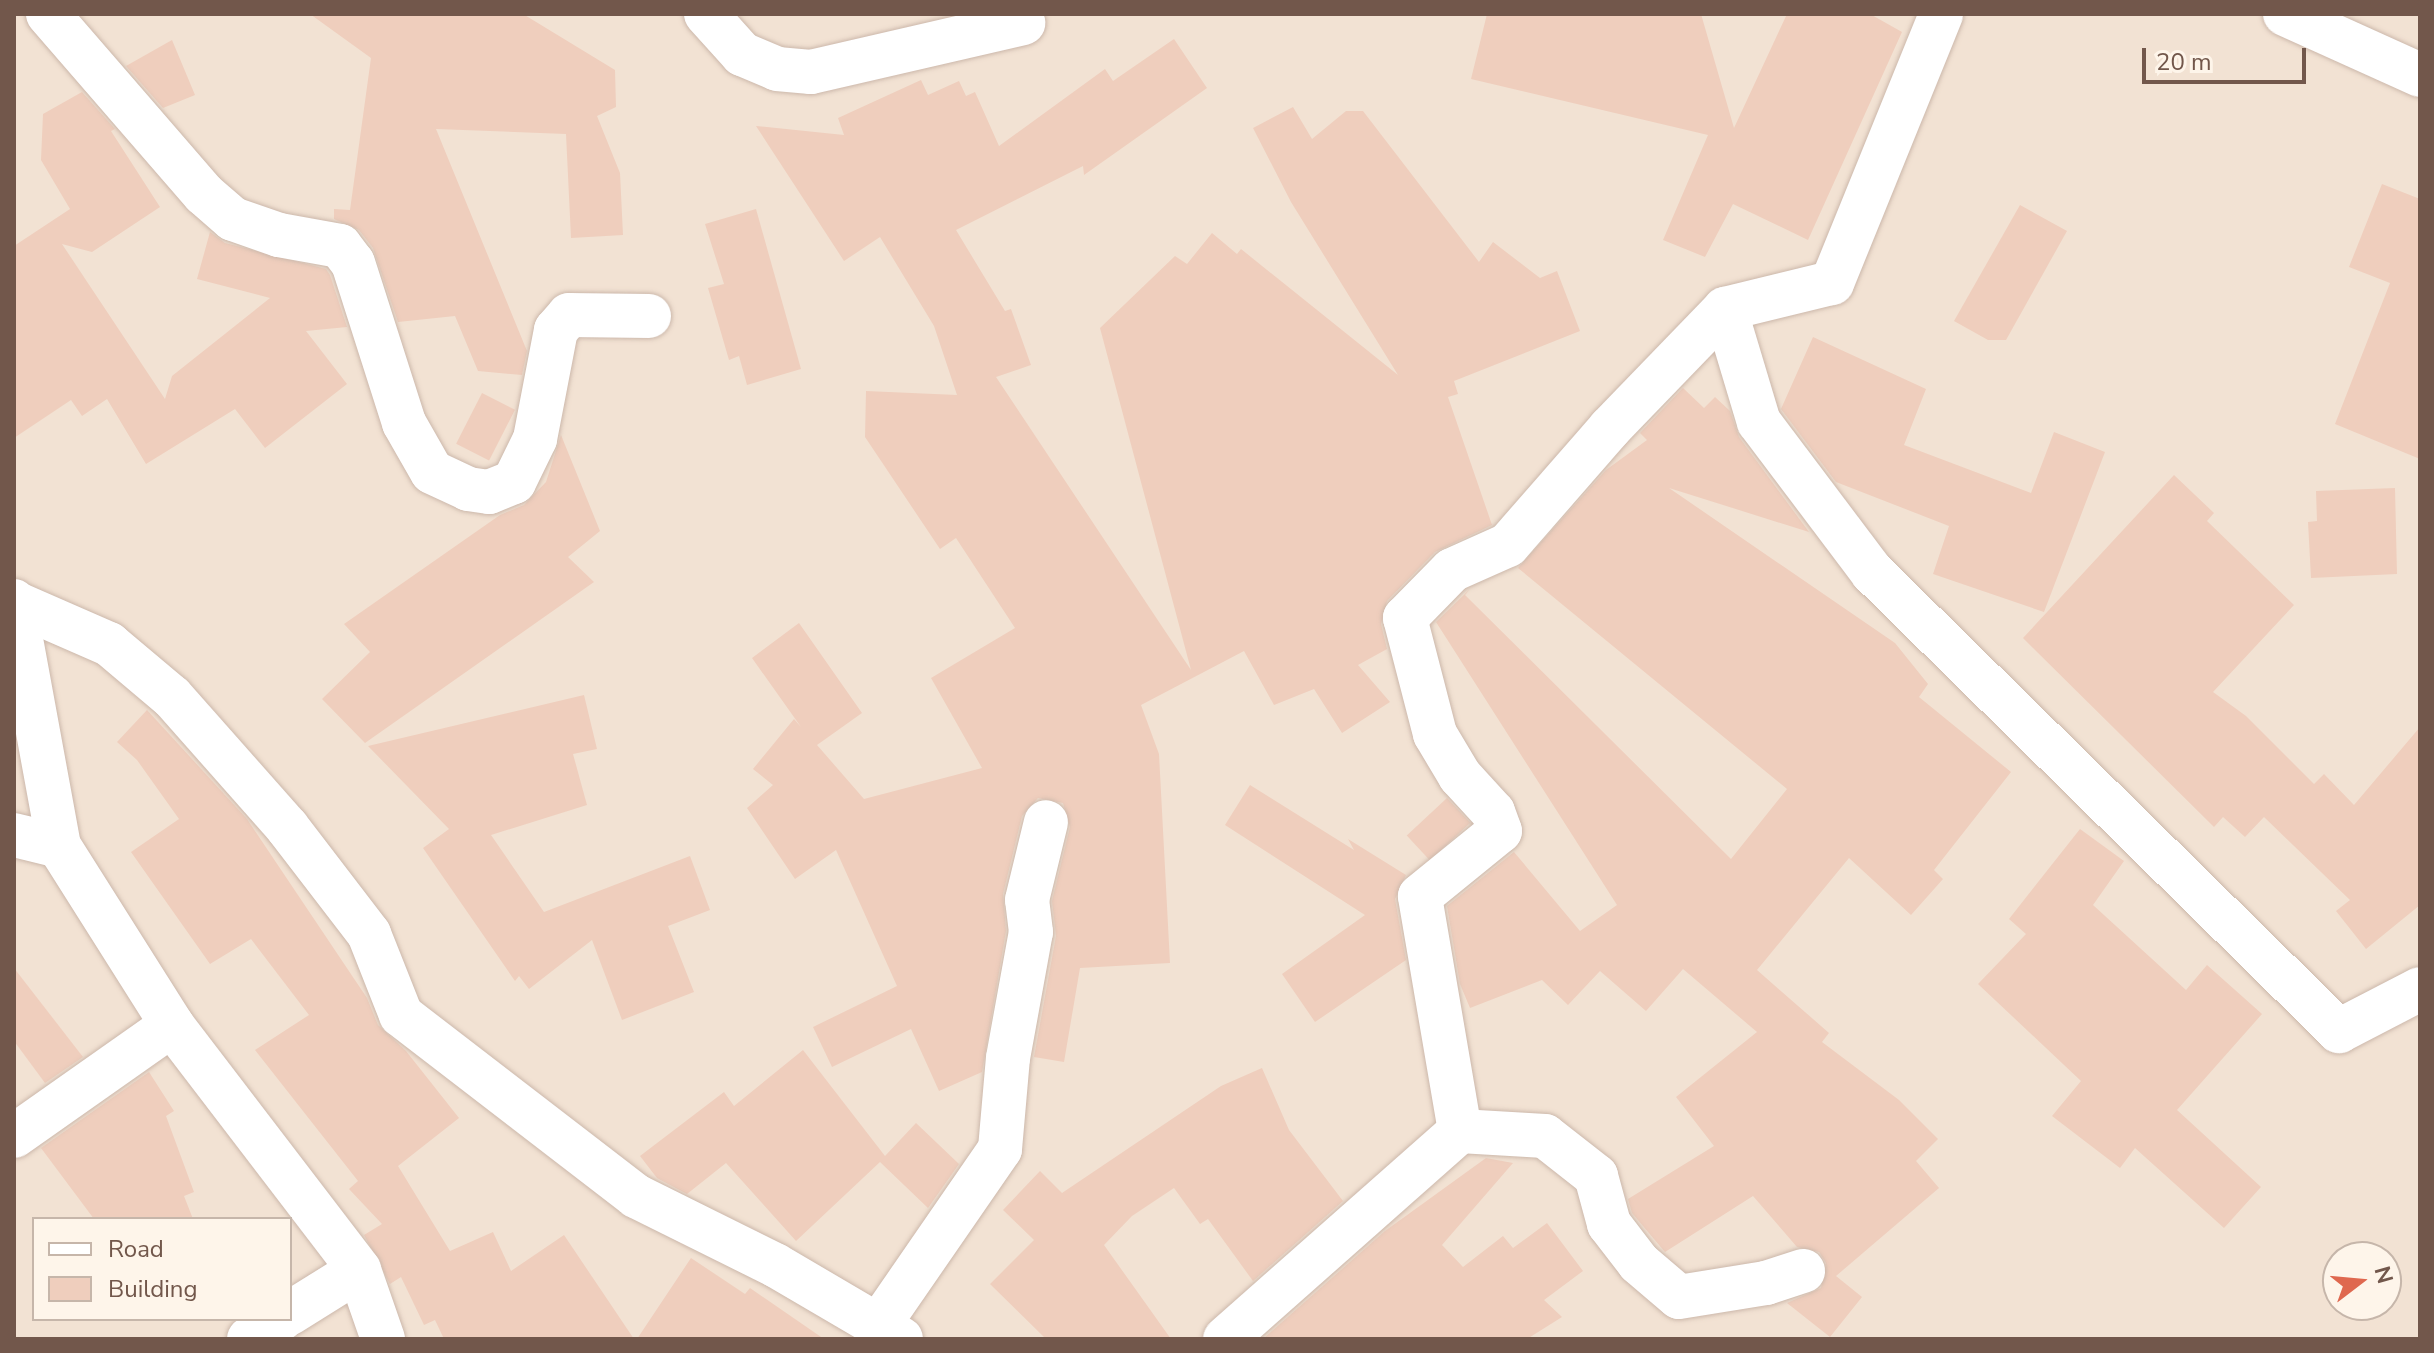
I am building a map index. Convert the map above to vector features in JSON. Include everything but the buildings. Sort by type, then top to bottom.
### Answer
[{"type":"street","points":[[48,14],[204,194],[233,219],[279,235],[340,246],[353,263],[404,423],[432,472],[468,489],[489,492],[514,482],[535,439],[556,330],[569,315],[649,316]]},
{"type":"street","points":[[706,14],[742,54],[777,69],[811,72],[1023,23]]},
{"type":"street","points":[[1460,1131],[1420,896],[1500,831],[1493,812],[1460,776],[1435,734],[1405,618],[1452,570],[1508,545],[1610,428],[1725,309],[1832,283],[1941,14]]},
{"type":"street","points":[[2285,14],[2420,75]]},
{"type":"street","points":[[1725,309],[1759,422],[1872,572],[2339,1031],[2420,989]]},
{"type":"street","points":[[15,602],[59,846],[172,1025],[359,1270],[383,1339]]},
{"type":"street","points":[[15,602],[109,644],[172,697],[287,827],[369,934],[401,1015],[636,1196],[775,1265],[890,1333],[1000,1149],[1008,1058],[1031,932],[1027,900],[1046,822]]},
{"type":"street","points":[[14,835],[59,846]]},
{"type":"street","points":[[14,1136],[172,1025]]},
{"type":"street","points":[[1225,1339],[1460,1131],[1545,1136],[1596,1176],[1609,1224],[1639,1263],[1679,1297],[1766,1283],[1803,1271]]},
{"type":"street","points":[[292,1312],[359,1270]]},
{"type":"street","points":[[249,1339],[278,1321]]},
{"type":"shaded area","points":[[14,14],[2420,14],[2420,1339],[14,1339]]}]
